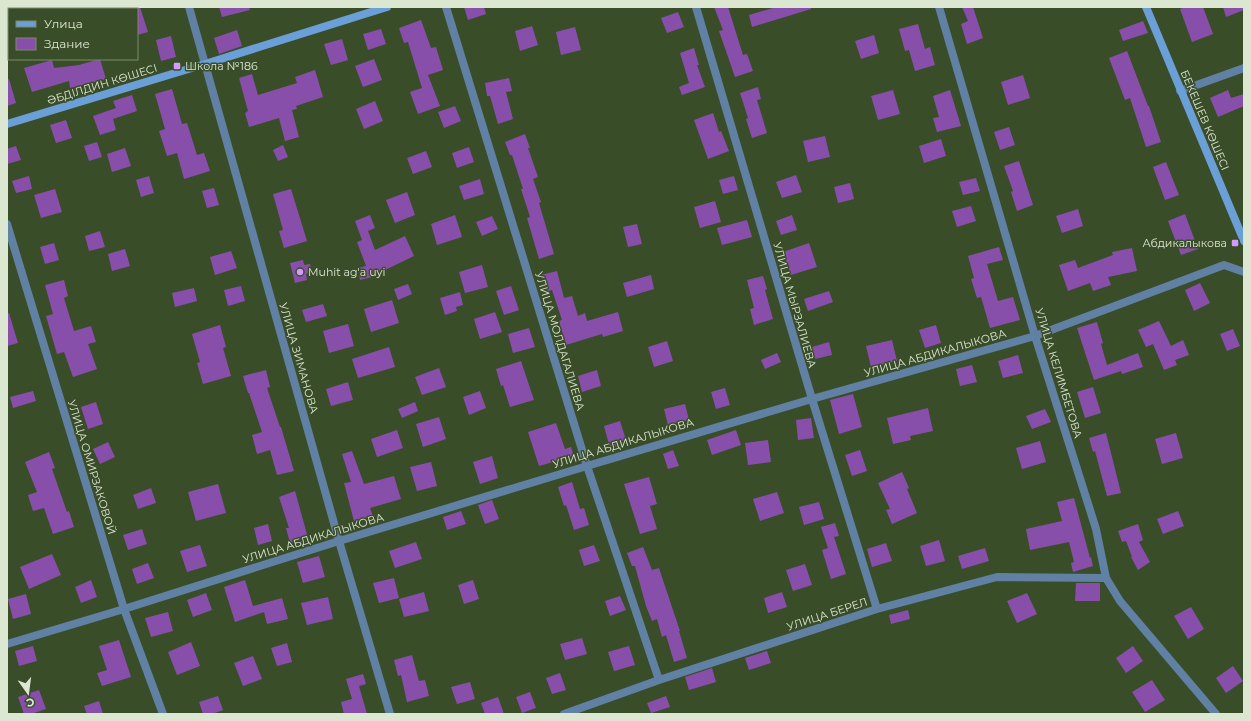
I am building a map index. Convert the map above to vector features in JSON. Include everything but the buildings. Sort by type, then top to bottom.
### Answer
[{"type":"main road","name":"ӘБДІЛДИН КӨШЕСІ","points":[[7,124],[387,7]]},
{"type":"main road","name":"БЕКЕШЕВ КӨШЕСІ","points":[[1146,7],[1180,91],[1243,237]]},
{"type":"street","name":"УЛИЦА ЗИМАНОВА","points":[[189,7],[338,541],[390,714]]},
{"type":"street","name":"УЛИЦА МОЛДАГАЛИЕВА","points":[[446,7],[587,466],[660,680]]},
{"type":"street","name":"УЛИЦА МЫРЗАЛИЕВА","points":[[696,7],[812,399],[877,609]]},
{"type":"street","name":"УЛИЦА КЕЛИМБЕТОВА","points":[[939,7],[1035,336],[1096,529],[1106,578],[1120,601],[1216,714]]},
{"type":"street","points":[[1180,91],[1244,68]]},
{"type":"street","name":"УЛИЦА ОМИРЗАКОВОЙ","points":[[7,224],[124,609],[163,714]]},
{"type":"street","name":"УЛИЦА АБДИКАЛЫКОВА","points":[[7,644],[124,609],[338,541],[587,466],[812,399],[1035,336],[1224,265],[1244,272]]},
{"type":"street","name":"УЛИЦА БЕРЕЛ","points":[[564,714],[660,680],[877,609],[997,577],[1106,578]]},
{"type":"place","name":"Школа №186","points":[[177,66]]},
{"type":"place","name":"Абдикалыкова","points":[[1235,243]]},
{"type":"place","name":"Muhit ag'a uyi","points":[[300,272]]}]
